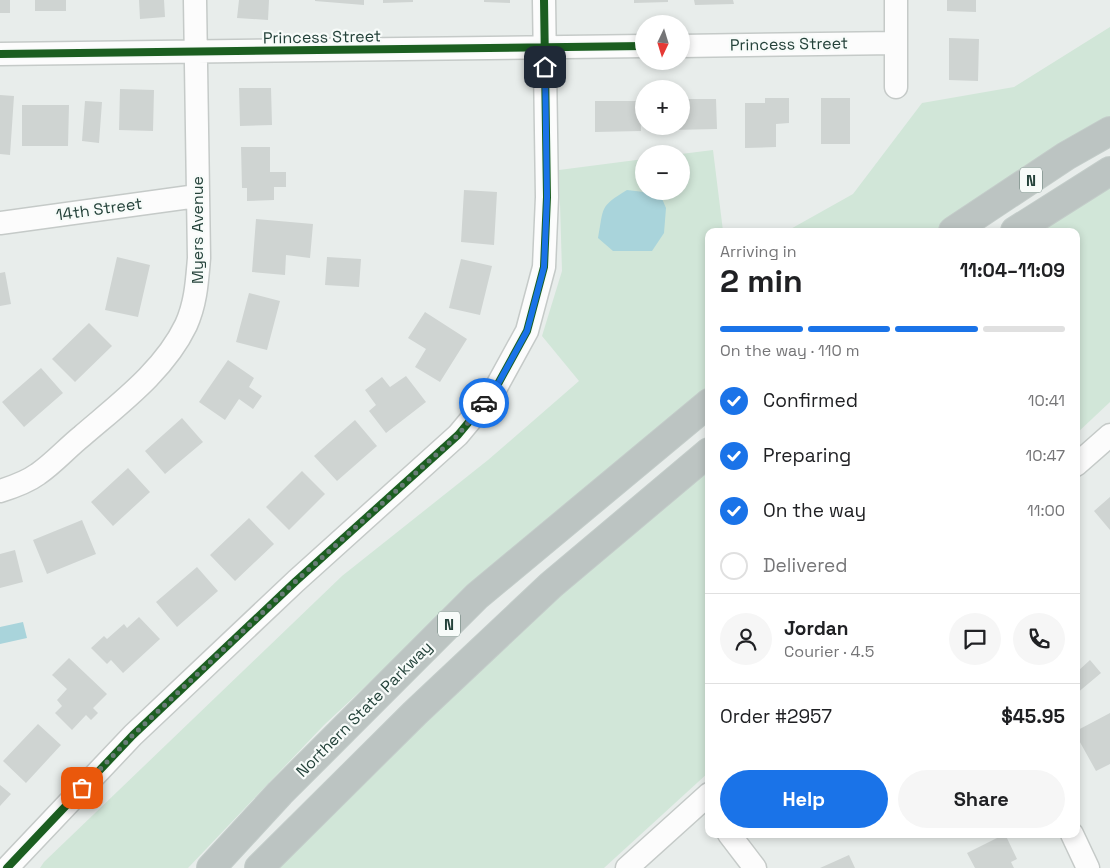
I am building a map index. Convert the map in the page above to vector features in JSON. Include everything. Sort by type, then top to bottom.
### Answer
[{"type":"highway","name":"N","points":[[958,228],[1066,156],[1110,131]]},
{"type":"highway","name":"N","points":[[1020,228],[1110,171]]},
{"type":"highway","name":"Northern State Parkway","points":[[211,868],[280,793],[477,596],[705,406]]},
{"type":"highway","points":[[259,868],[415,713],[551,585],[705,455]]},
{"type":"street","name":"Myers Avenue","points":[[0,491],[13,488],[38,474],[122,401],[155,369],[177,341],[186,324],[197,292],[199,258],[195,0]]},
{"type":"street","points":[[7,868],[133,735],[296,581],[458,435],[493,393],[527,331],[544,267],[547,197],[544,0]]},
{"type":"street","points":[[896,0],[896,88]]},
{"type":"street","name":"Princess Street","points":[[690,46],[896,43]]},
{"type":"street","name":"Princess Street","points":[[0,54],[635,46]]},
{"type":"street","name":"14th Street","points":[[0,223],[197,196]]},
{"type":"street","points":[[1080,462],[1110,435]]},
{"type":"street","points":[[627,868],[705,802]]},
{"type":"street","points":[[732,838],[755,868]]},
{"type":"street","points":[[1074,838],[1088,868]]},
{"type":"green space","points":[[1110,27],[1110,118],[941,228],[792,228],[853,194],[922,103],[1014,87]]},
{"type":"green space","points":[[713,150],[723,228],[705,228],[705,392],[531,532],[324,725],[188,868],[40,868],[44,862],[342,576],[488,460],[579,381],[542,336],[562,271],[559,170],[635,160],[635,200],[690,200],[690,153]]},
{"type":"green space","points":[[1110,187],[1110,402],[1080,430],[1080,228],[1046,228]]},
{"type":"green space","points":[[705,472],[705,776],[604,868],[273,868],[334,804],[612,547]]},
{"type":"water","points":[[627,190],[635,191],[635,200],[663,200],[666,208],[664,233],[652,251],[613,251],[598,238],[602,214],[607,204]]},
{"type":"water","points":[[23,622],[27,638],[0,644],[0,627]]},
{"type":"building","points":[[0,0],[10,0],[10,13],[0,13]]},
{"type":"building","points":[[35,0],[66,0],[66,11],[35,11]]},
{"type":"building","points":[[139,0],[164,0],[165,17],[140,19]]},
{"type":"building","points":[[239,0],[269,0],[268,20],[237,18]]},
{"type":"building","points":[[364,0],[364,5],[315,1]]},
{"type":"building","points":[[383,0],[413,0],[413,2],[383,3]]},
{"type":"building","points":[[484,0],[510,0],[510,3],[484,2]]},
{"type":"building","points":[[634,0],[668,0],[668,2],[634,3]]},
{"type":"building","points":[[694,0],[733,0],[734,4],[695,5]]},
{"type":"building","points":[[947,0],[976,0],[976,12],[947,11]]},
{"type":"building","points":[[949,38],[979,39],[978,81],[949,80]]},
{"type":"building","points":[[239,88],[271,88],[272,125],[240,126]]},
{"type":"building","points":[[120,89],[154,90],[153,131],[119,130]]},
{"type":"building","points":[[0,95],[14,96],[10,155],[0,154]]},
{"type":"building","points":[[765,98],[789,98],[789,123],[776,124],[776,147],[745,148],[745,103],[765,103]]},
{"type":"building","points":[[821,98],[850,98],[850,144],[821,144]]},
{"type":"building","points":[[690,99],[716,99],[717,129],[690,130]]},
{"type":"building","points":[[85,101],[102,102],[99,143],[82,141]]},
{"type":"building","points":[[595,101],[635,101],[635,131],[595,132]]},
{"type":"building","points":[[22,105],[69,105],[68,146],[22,146]]},
{"type":"building","points":[[241,147],[270,147],[270,172],[286,172],[286,187],[274,187],[274,200],[247,201],[247,188],[242,188]]},
{"type":"building","points":[[464,190],[497,192],[494,245],[461,242]]},
{"type":"building","points":[[256,219],[313,224],[310,258],[286,255],[285,275],[252,272]]},
{"type":"building","points":[[117,257],[150,265],[138,317],[105,310]]},
{"type":"building","points":[[327,257],[361,259],[359,287],[325,285]]},
{"type":"building","points":[[461,259],[492,266],[480,315],[449,308]]},
{"type":"building","points":[[5,272],[11,304],[0,306],[0,273]]},
{"type":"building","points":[[249,293],[280,301],[267,350],[236,342]]},
{"type":"building","points":[[425,312],[467,339],[440,382],[415,367],[426,349],[408,338]]},
{"type":"building","points":[[89,323],[112,346],[75,382],[52,359]]},
{"type":"building","points":[[228,360],[254,378],[249,387],[262,396],[253,409],[239,399],[225,420],[199,402]]},
{"type":"building","points":[[41,368],[63,393],[24,427],[2,402]]},
{"type":"building","points":[[406,376],[426,402],[386,433],[369,411],[376,405],[365,390],[382,377],[390,387]]},
{"type":"building","points":[[182,418],[203,442],[165,474],[145,451]]},
{"type":"building","points":[[355,420],[377,446],[337,481],[314,456]]},
{"type":"building","points":[[128,468],[150,492],[113,526],[91,502]]},
{"type":"building","points":[[302,471],[325,494],[289,530],[266,507]]},
{"type":"building","points":[[1110,497],[1110,530],[1094,511]]},
{"type":"building","points":[[249,518],[274,544],[235,581],[210,555]]},
{"type":"building","points":[[82,520],[96,554],[47,574],[33,540]]},
{"type":"building","points":[[15,550],[23,582],[0,588],[0,554]]},
{"type":"building","points":[[197,567],[218,591],[177,627],[156,602]]},
{"type":"building","points":[[139,617],[160,639],[123,673],[111,660],[107,664],[91,648],[104,636],[107,639],[124,624],[127,628]]},
{"type":"building","points":[[69,658],[107,694],[93,708],[98,713],[91,720],[86,715],[72,730],[55,713],[62,706],[57,700],[67,689],[52,675]]},
{"type":"building","points":[[1090,660],[1101,673],[1080,691],[1080,669]]},
{"type":"building","points":[[1110,713],[1110,764],[1096,771],[1080,742],[1080,729]]},
{"type":"building","points":[[38,724],[61,745],[26,783],[3,761]]},
{"type":"building","points":[[0,785],[11,794],[0,806]]},
{"type":"building","points":[[997,838],[1007,838],[1017,859],[1011,862],[1014,868],[975,868],[967,853]]},
{"type":"building","points":[[849,855],[855,868],[820,868]]},
{"type":"cycle path","points":[[7,868],[133,735],[296,581],[458,435],[493,393],[527,331],[544,267],[547,197],[544,0]]},
{"type":"cycle path","points":[[0,54],[635,46]]},
{"type":"way so far","points":[[82,788],[133,735],[296,581],[458,435],[484,403]]},
{"type":"route","points":[[484,403],[493,393],[527,331],[544,267],[547,197],[545,67]]}]
